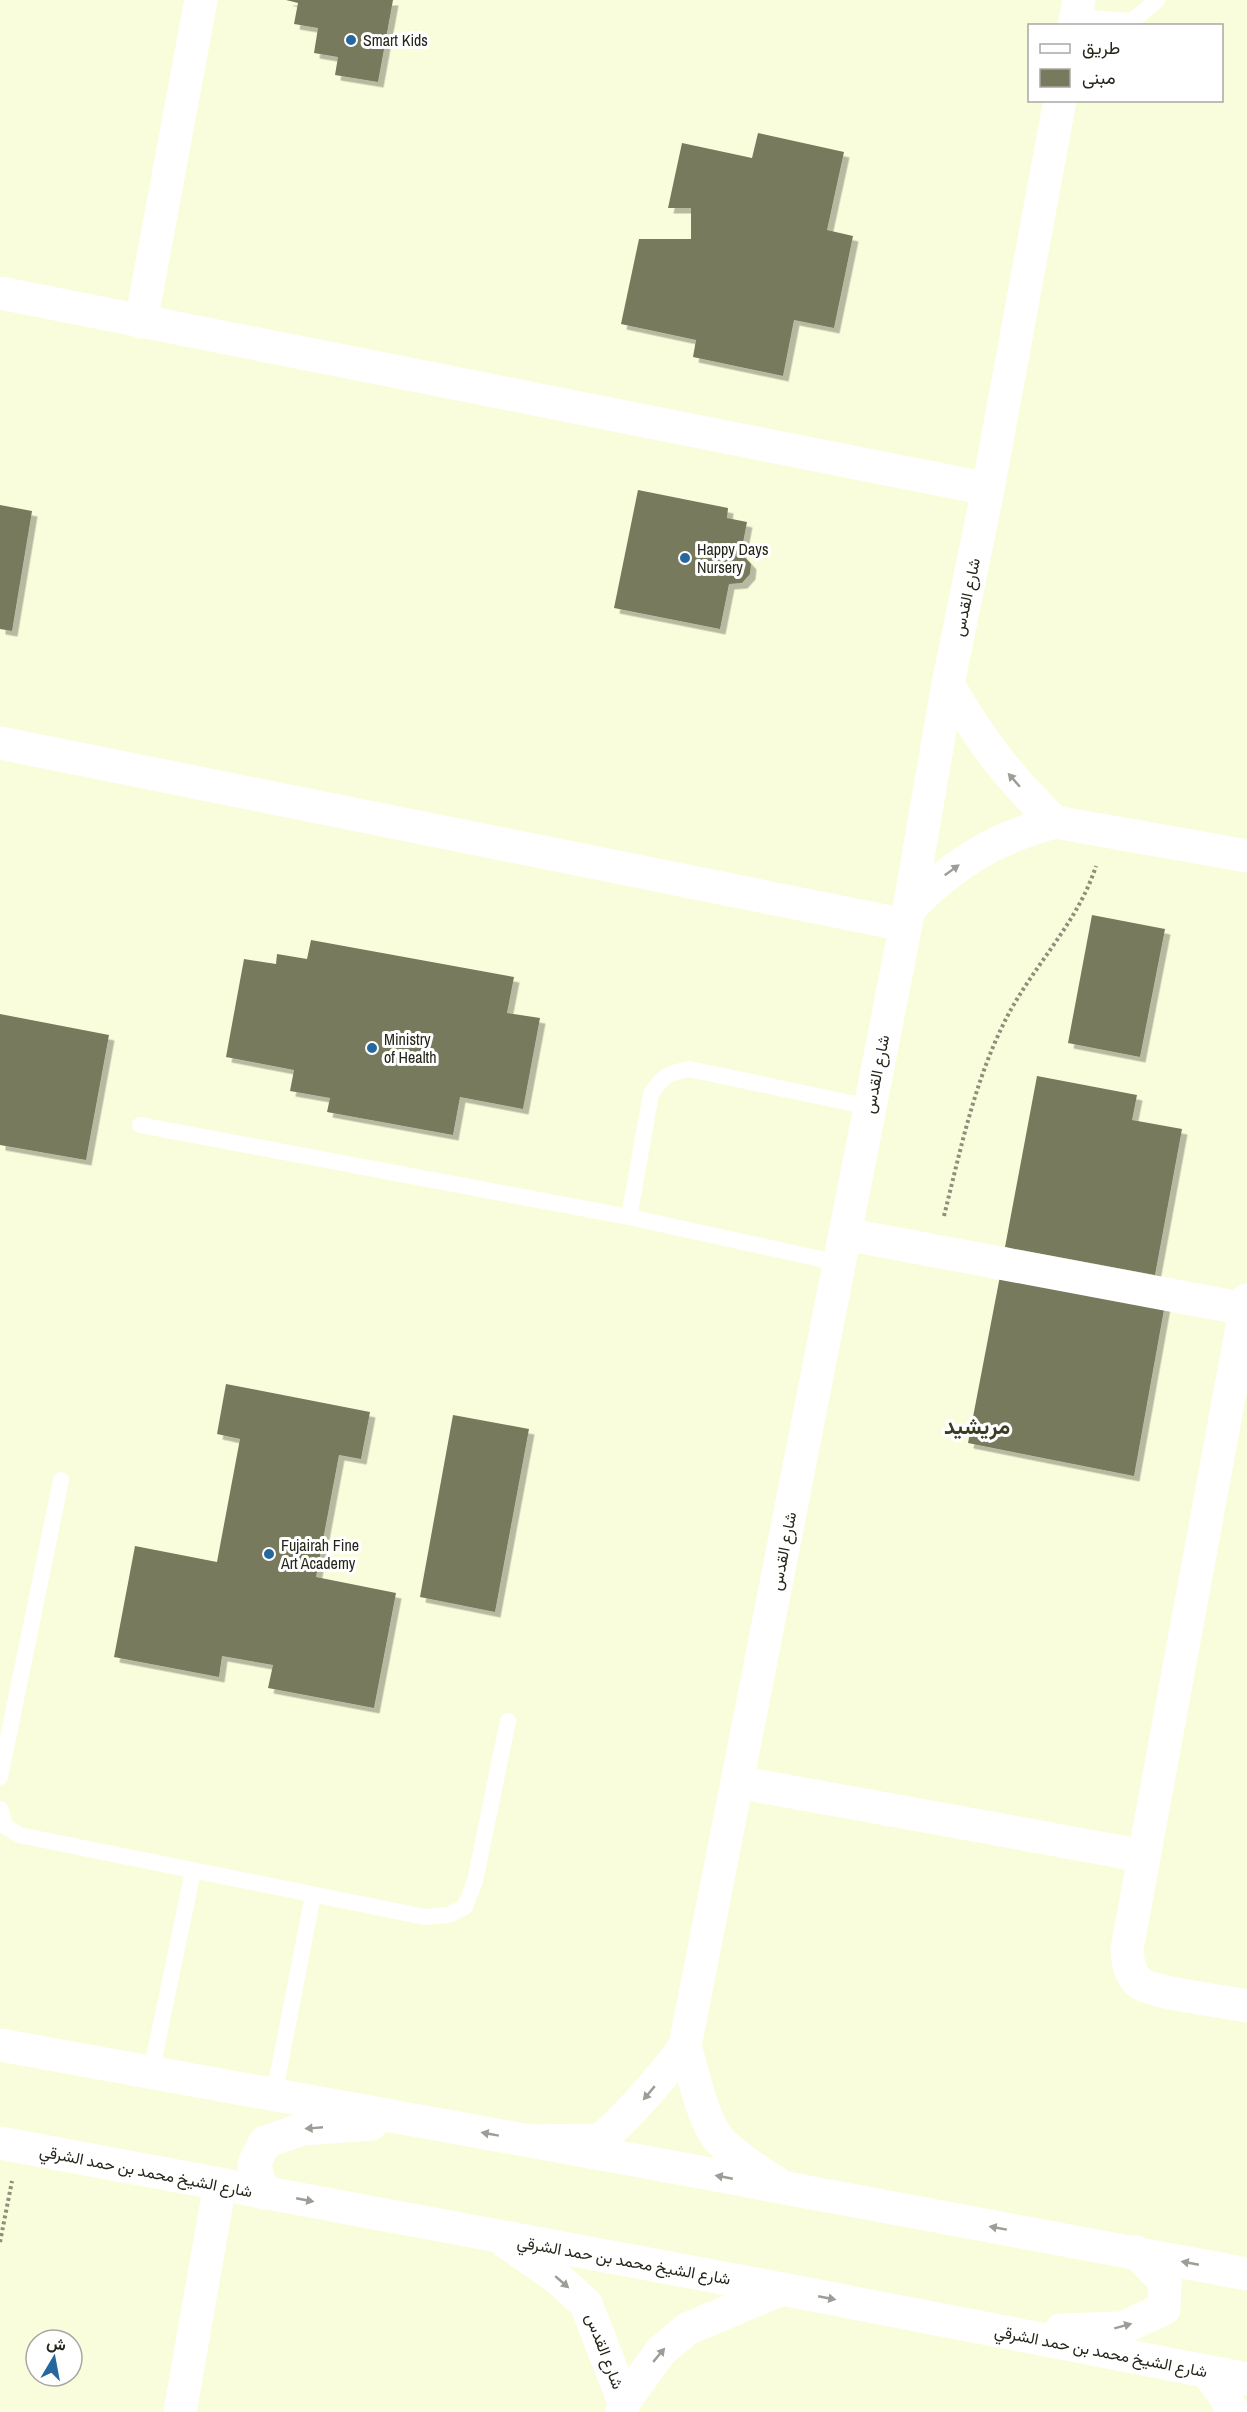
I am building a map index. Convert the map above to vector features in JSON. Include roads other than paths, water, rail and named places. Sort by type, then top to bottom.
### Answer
[{"type":"street","points":[[141,322],[201,0]]},
{"type":"street","name":"شارع القدس","points":[[529,2141],[600,2140],[644,2099],[685,2046],[907,917],[948,684],[988,489],[1060,102]]},
{"type":"street","points":[[0,293],[988,489]]},
{"type":"street","points":[[948,684],[969,722],[994,758],[1055,822]]},
{"type":"street","points":[[0,744],[907,917],[951,870],[975,854],[1028,829],[1055,822],[1247,856]]},
{"type":"street","points":[[842,1249],[935,1252],[1246,1305],[1127,1949],[1129,1967],[1140,1984],[1167,1992],[1247,2006]]},
{"type":"street","points":[[737,1782],[1144,1856]]},
{"type":"street","points":[[0,2045],[1247,2274]]},
{"type":"street","name":"شارع القدس","points":[[685,2046],[703,2108],[718,2138],[758,2172],[787,2189]]},
{"type":"street","points":[[263,2193],[254,2164],[265,2142],[303,2129],[414,2120]]},
{"type":"street","name":"شارع الشيخ محمد بن حمد الشرقي","points":[[9,2145],[782,2289],[1247,2379]]},
{"type":"street","points":[[180,2412],[220,2184]]},
{"type":"street","name":"شارع القدس","points":[[497,2236],[555,2276],[586,2304],[623,2407]]},
{"type":"street","points":[[1002,2332],[1122,2328],[1164,2308],[1165,2282],[1136,2252]]},
{"type":"street","name":"شارع القدس","points":[[623,2407],[661,2350],[687,2329],[782,2289]]},
{"type":"street","points":[[1206,2371],[1224,2393],[1233,2412]]},
{"type":"lane","points":[[1076,14],[1132,21],[1156,0]]},
{"type":"lane","points":[[629,1217],[651,1094],[660,1079],[675,1072],[689,1069],[870,1107]]},
{"type":"lane","points":[[140,1125],[629,1217],[842,1249]]},
{"type":"lane","points":[[0,1777],[61,1480]]},
{"type":"lane","points":[[0,1809],[6,1827],[19,1835],[425,1917],[448,1915],[465,1907],[475,1881],[508,1721]]},
{"type":"lane","points":[[151,2072],[193,1870]]},
{"type":"lane","points":[[274,2094],[313,1895]]},
{"type":"place","name":"Smart Kids","points":[[351,40]]},
{"type":"place","name":"Happy Days Nursery","points":[[685,558]]},
{"type":"place","name":"Ministry of Health","points":[[372,1048]]},
{"type":"place","name":"Fujairah Fine Art Academy","points":[[269,1554]]},
{"type":"district","name":"مريشيد","points":[[977,1426]]}]
